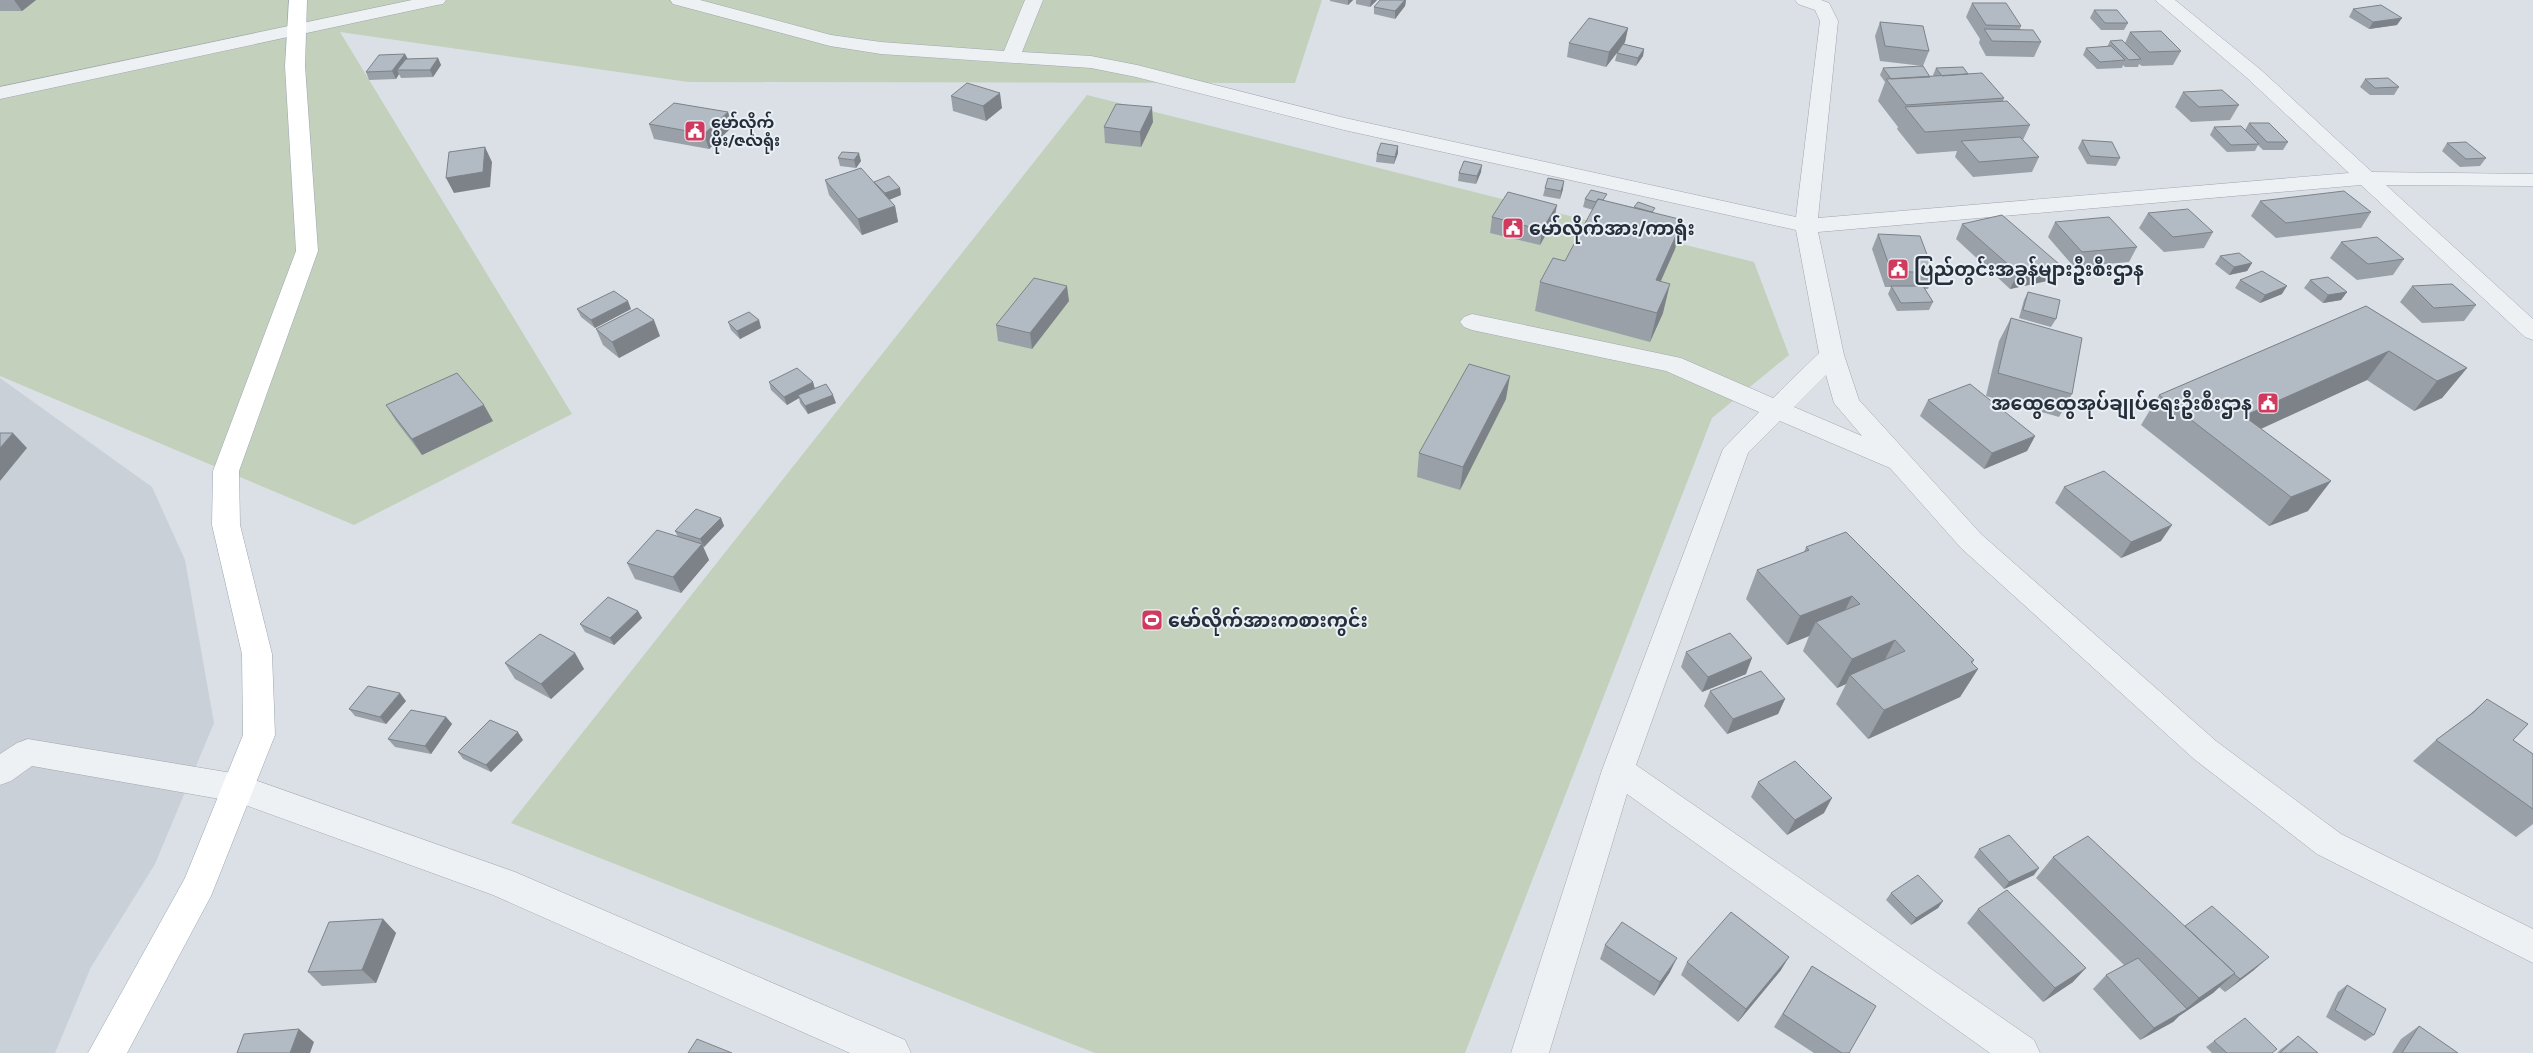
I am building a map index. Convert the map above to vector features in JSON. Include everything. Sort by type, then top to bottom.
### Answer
[{"type":"main road","points":[[107,1053],[199,886],[259,735],[257,654],[226,525],[226,471],[307,251],[296,66],[298,0]]},
{"type":"street","points":[[0,94],[437,0]]},
{"type":"street","points":[[679,0],[830,40],[881,48],[1091,62],[1137,70],[1344,124],[1806,226],[2366,178],[2533,180]]},
{"type":"street","points":[[1010,56],[1034,0]]},
{"type":"street","points":[[1804,0],[1823,7],[1829,21],[1806,226],[1832,355],[1848,403],[1971,541],[2205,750],[2329,844],[2533,947]]},
{"type":"street","points":[[2164,0],[2254,74],[2533,332]]},
{"type":"street","points":[[1472,322],[1672,364],[1777,408],[1902,464]]},
{"type":"street","points":[[1530,1053],[1618,770],[1736,450],[1832,355]]},
{"type":"street","points":[[0,771],[28,752],[238,788],[503,883],[892,1053]]},
{"type":"street","points":[[1618,770],[2021,1053]]},
{"type":"shaded area","points":[[0,378],[152,487],[185,560],[214,723],[155,864],[91,967],[55,1053],[0,1053]]},
{"type":"green space","points":[[0,0],[1322,0],[1295,83],[688,82],[340,32],[572,414],[354,525],[0,376]]},
{"type":"green space","name":"မော်လိုက်အားကစားကွင်း","points":[[1087,95],[1754,262],[1789,355],[1712,418],[1465,1053],[1095,1053],[511,823]]},
{"type":"building","points":[[1380,0],[1405,0],[1395,11],[1374,7]]},
{"type":"building","points":[[1972,3],[2006,3],[2021,26],[1986,25]]},
{"type":"building","points":[[2381,5],[2402,18],[2373,22],[2353,9]]},
{"type":"building","points":[[2094,10],[2117,10],[2128,23],[2105,23]]},
{"type":"building","points":[[1589,18],[1628,28],[1609,52],[1569,43]]},
{"type":"building","points":[[1880,22],[1923,26],[1929,51],[1885,46]]},
{"type":"building","points":[[1984,29],[2033,30],[2041,42],[1992,41]]},
{"type":"building","points":[[2161,31],[2181,51],[2149,52],[2130,32]]},
{"type":"building","points":[[2122,40],[2141,59],[2129,60],[2110,41]]},
{"type":"building","points":[[1623,44],[1644,49],[1638,58],[1617,53]]},
{"type":"building","points":[[2111,46],[2125,60],[2100,62],[2086,48]]},
{"type":"building","points":[[405,54],[392,71],[366,72],[379,55]]},
{"type":"building","points":[[438,58],[430,70],[397,70],[406,59]]},
{"type":"building","points":[[1923,66],[1930,77],[1891,79],[1883,68]]},
{"type":"building","points":[[1963,67],[1968,74],[1942,76],[1936,68]]},
{"type":"building","points":[[1982,73],[2004,98],[1906,105],[1886,79]]},
{"type":"building","points":[[2388,78],[2399,87],[2375,88],[2365,79]]},
{"type":"building","points":[[967,83],[1000,93],[983,106],[951,96]]},
{"type":"building","points":[[2222,90],[2239,105],[2199,107],[2183,92]]},
{"type":"building","points":[[2007,101],[2030,125],[1925,132],[1905,107]]},
{"type":"building","points":[[674,103],[728,112],[704,134],[649,124]]},
{"type":"building","points":[[1116,104],[1152,107],[1140,132],[1104,127]]},
{"type":"building","points":[[2249,123],[2269,123],[2288,142],[2267,142]]},
{"type":"building","points":[[2241,126],[2259,144],[2231,145],[2214,127]]},
{"type":"building","points":[[2020,137],[2039,157],[1979,162],[1961,141]]},
{"type":"building","points":[[2082,140],[2112,142],[2120,158],[2090,156]]},
{"type":"building","points":[[2466,142],[2486,158],[2466,159],[2447,143]]},
{"type":"building","points":[[1381,143],[1398,146],[1395,157],[1377,154]]},
{"type":"building","points":[[485,147],[483,172],[446,178],[449,152]]},
{"type":"building","points":[[842,152],[859,153],[854,160],[838,158]]},
{"type":"building","points":[[1464,161],[1482,165],[1477,176],[1459,173]]},
{"type":"building","points":[[861,168],[895,206],[858,219],[825,180]]},
{"type":"building","points":[[889,176],[900,188],[885,193],[874,182]]},
{"type":"building","points":[[1548,178],[1564,181],[1561,191],[1545,188]]},
{"type":"building","points":[[1591,190],[1607,194],[1603,200],[1598,199],[1596,202],[1585,199]]},
{"type":"building","points":[[2344,191],[2371,212],[2286,223],[2260,201]]},
{"type":"building","points":[[1508,192],[1557,205],[1542,230],[1492,217]]},
{"type":"building","points":[[1598,199],[1683,220],[1656,280],[1670,284],[1657,313],[1540,282],[1553,258],[1565,261]]},
{"type":"building","points":[[1638,202],[1655,208],[1652,212],[1634,207]]},
{"type":"building","points":[[2188,209],[2213,232],[2173,237],[2148,213]]},
{"type":"building","points":[[2002,215],[2059,264],[2018,273],[1962,224]]},
{"type":"building","points":[[2109,217],[2137,247],[2082,252],[2055,222]]},
{"type":"building","points":[[1878,234],[1920,236],[1934,273],[1891,271]]},
{"type":"building","points":[[2377,237],[2404,259],[2368,264],[2341,242]]},
{"type":"building","points":[[2239,253],[2252,263],[2234,267],[2220,256]]},
{"type":"building","points":[[2262,271],[2287,286],[2265,295],[2240,280]]},
{"type":"building","points":[[2328,277],[2347,292],[2328,295],[2310,280]]},
{"type":"building","points":[[1034,278],[1067,286],[1030,333],[996,325]]},
{"type":"building","points":[[2452,284],[2476,305],[2434,308],[2412,286]]},
{"type":"building","points":[[1891,286],[1923,286],[1933,302],[1901,303]]},
{"type":"building","points":[[614,291],[628,301],[591,320],[577,309]]},
{"type":"building","points":[[2028,292],[2060,300],[2056,319],[2023,310]]},
{"type":"building","points":[[2366,306],[2467,368],[2437,381],[2389,351],[2244,416],[2331,481],[2291,497],[2159,395]]},
{"type":"building","points":[[637,308],[654,320],[612,342],[596,329]]},
{"type":"building","points":[[749,312],[759,320],[737,331],[728,322]]},
{"type":"building","points":[[2011,318],[2082,338],[2072,394],[1998,373]]},
{"type":"building","points":[[1469,364],[1510,376],[1463,467],[1419,453]]},
{"type":"building","points":[[797,368],[813,382],[784,397],[769,382]]},
{"type":"building","points":[[457,373],[484,405],[412,439],[386,405]]},
{"type":"building","points":[[826,384],[833,395],[805,406],[798,395]]},
{"type":"building","points":[[1970,384],[2035,436],[1992,453],[1928,400]]},
{"type":"building","points":[[0,433],[13,433],[0,448]]},
{"type":"building","points":[[2104,471],[2172,525],[2131,542],[2064,487]]},
{"type":"building","points":[[696,509],[721,518],[700,539],[675,531]]},
{"type":"building","points":[[657,530],[702,544],[673,577],[627,563]]},
{"type":"building","points":[[1846,532],[1974,660],[1971,662],[1978,669],[1884,710],[1850,675],[1905,651],[1895,640],[1852,659],[1816,622],[1860,604],[1852,596],[1800,616],[1757,570],[1809,550],[1806,547]]},
{"type":"building","points":[[608,597],[638,611],[610,638],[580,624]]},
{"type":"building","points":[[1730,633],[1752,658],[1708,677],[1686,652]]},
{"type":"building","points":[[540,634],[575,653],[541,684],[505,663]]},
{"type":"building","points":[[1761,671],[1785,699],[1733,719],[1710,691]]},
{"type":"building","points":[[368,686],[400,693],[380,717],[349,709]]},
{"type":"building","points":[[2487,699],[2528,724],[2513,740],[2533,754],[2533,809],[2436,740],[2474,712]]},
{"type":"building","points":[[411,710],[446,717],[425,746],[388,739]]},
{"type":"building","points":[[490,720],[518,732],[486,765],[458,752]]},
{"type":"building","points":[[1795,761],[1832,798],[1795,820],[1758,782]]},
{"type":"building","points":[[2009,835],[2039,868],[2009,882],[1979,849]]},
{"type":"building","points":[[2088,836],[2235,973],[2199,998],[2053,857]]},
{"type":"building","points":[[1918,875],[1943,901],[1916,918],[1891,893]]},
{"type":"building","points":[[2007,890],[2086,968],[2055,988],[1978,909]]},
{"type":"building","points":[[2212,906],[2269,957],[2240,979],[2185,926]]},
{"type":"building","points":[[1731,912],[1789,957],[1746,1009],[1687,962]]},
{"type":"building","points":[[383,919],[362,970],[308,972],[329,922]]},
{"type":"building","points":[[1622,922],[1677,958],[1660,982],[1605,945]]},
{"type":"building","points":[[2138,958],[2187,1009],[2154,1028],[2106,975]]},
{"type":"building","points":[[1812,966],[1876,1006],[1849,1053],[1842,1053],[1783,1014]]},
{"type":"building","points":[[2347,985],[2386,1009],[2374,1035],[2335,1010]]},
{"type":"building","points":[[2245,1018],[2277,1049],[2272,1053],[2227,1053],[2214,1041]]},
{"type":"building","points":[[2419,1026],[2458,1053],[2402,1053]]},
{"type":"building","points":[[299,1029],[290,1053],[237,1053],[244,1034]]},
{"type":"building","points":[[2298,1036],[2318,1053],[2280,1053]]},
{"type":"building","points":[[697,1039],[732,1053],[688,1053]]},
{"type":"place","name":"မော်လိုက် မိုး/ဇလရုံး","points":[[695,131]]},
{"type":"place","name":"မော်လိုက်အား/ကာရုံး","points":[[1513,228]]},
{"type":"place","name":"ပြည်တွင်းအခွန်များဦးစီးဌာန","points":[[1898,269]]},
{"type":"place","name":"အထွေထွေအုပ်ချုပ်ရေးဦးစီးဌာန","points":[[2268,403]]},
{"type":"place","name":"မော်လိုက်အားကစားကွင်း","points":[[1152,620]]}]
